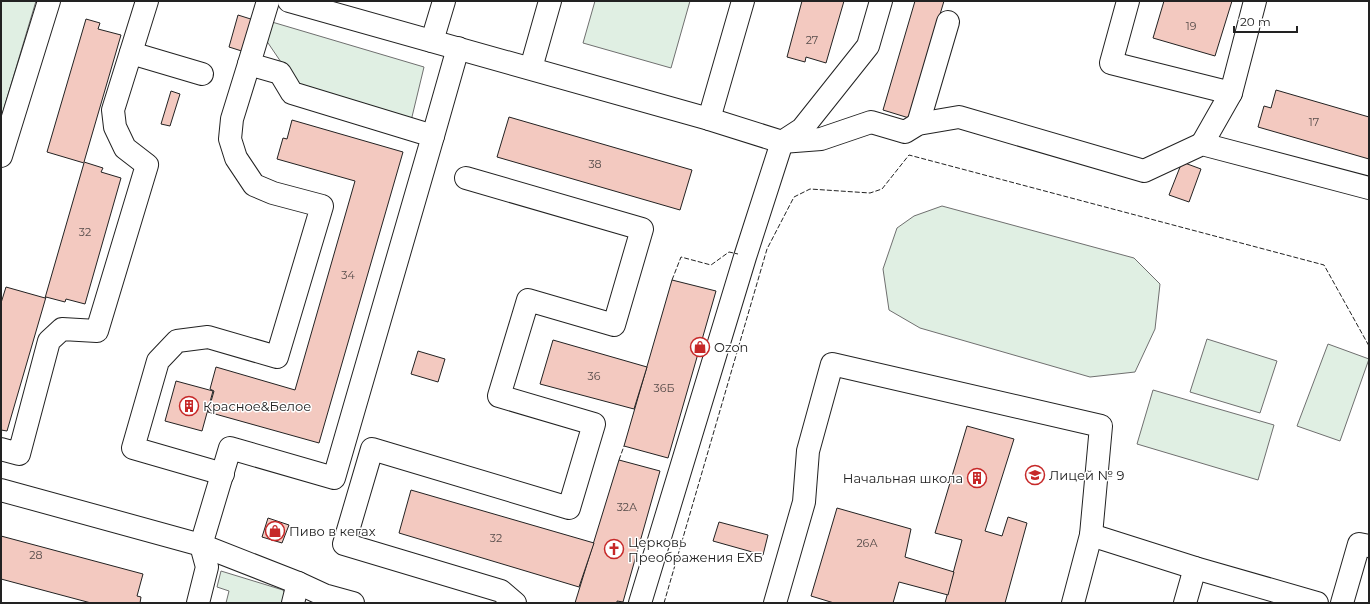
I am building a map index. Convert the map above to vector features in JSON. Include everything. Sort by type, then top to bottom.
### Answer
[{"type":"lane","points":[[1,156],[49,1]]},
{"type":"lane","points":[[1,449],[19,454],[49,341],[62,329],[97,331],[147,165],[125,148],[115,127],[113,110],[147,1]]},
{"type":"lane","points":[[223,474],[133,448],[158,361],[177,341],[208,337],[276,357],[279,349],[322,206],[273,193],[254,185],[236,158],[230,139],[232,119],[268,1]]},
{"type":"lane","points":[[289,1],[531,68],[709,119],[782,142],[821,139],[871,122],[905,132],[918,124],[959,117],[1144,171],[1202,144],[1231,93],[1255,1]]},
{"type":"lane","points":[[432,41],[444,1]]},
{"type":"lane","points":[[531,68],[550,1]]},
{"type":"lane","points":[[709,119],[743,1]]},
{"type":"lane","points":[[640,603],[745,257],[782,142],[802,129],[868,46],[881,1]]},
{"type":"lane","points":[[1128,1],[1112,62],[1231,93]]},
{"type":"lane","points":[[918,124],[948,22]]},
{"type":"lane","points":[[198,603],[207,567],[201,545],[230,448],[334,478],[458,48]]},
{"type":"lane","points":[[131,52],[202,74]]},
{"type":"lane","points":[[249,64],[280,73],[292,94],[433,136]]},
{"type":"lane","points":[[1202,144],[1369,188]]},
{"type":"lane","points":[[466,178],[642,229],[614,325],[528,300],[499,396],[594,424],[569,508],[372,449],[344,544],[501,591],[515,603]]},
{"type":"lane","points":[[775,603],[804,502],[808,451],[832,364],[1101,426],[1091,535],[1073,603]]},
{"type":"lane","points":[[1,490],[201,545],[296,593],[324,595],[353,603]]},
{"type":"lane","points":[[1091,535],[1195,568],[1316,603]]},
{"type":"lane","points":[[1342,603],[1358,544],[1369,546]]},
{"type":"lane","points":[[1185,603],[1195,568]]},
{"type":"green space","points":[[1,1],[36,1],[1,118]]},
{"type":"green space","points":[[595,1],[690,1],[671,68],[583,43]]},
{"type":"green space","points":[[272,22],[424,67],[411,121],[298,87],[266,40]]},
{"type":"green space","points":[[942,206],[1134,258],[1160,284],[1155,329],[1135,372],[1090,377],[920,328],[889,310],[883,269],[897,228],[914,216]]},
{"type":"green space","points":[[1207,339],[1277,361],[1260,413],[1190,392]]},
{"type":"green space","points":[[1328,344],[1369,359],[1340,441],[1297,426]]},
{"type":"green space","points":[[1153,390],[1274,425],[1258,480],[1137,444]]},
{"type":"green space","points":[[221,571],[283,590],[287,597],[286,603],[226,603],[229,591],[217,587]]},
{"type":"building","points":[[802,1],[844,1],[826,63],[806,57],[805,62],[787,57]]},
{"type":"building","points":[[915,1],[944,1],[909,118],[883,110]]},
{"type":"building","points":[[1164,1],[1232,1],[1215,56],[1153,38]]},
{"type":"building","points":[[238,15],[257,21],[248,53],[229,47]]},
{"type":"building","points":[[86,19],[100,23],[98,29],[121,35],[84,162],[103,168],[101,172],[121,178],[85,304],[66,299],[65,302],[46,297],[7,431],[1,430],[1,303],[6,287],[45,298],[84,163],[47,152]]},
{"type":"building","points":[[1276,90],[1369,117],[1369,159],[1258,127],[1264,106],[1271,108]]},
{"type":"building","points":[[171,91],[180,94],[170,126],[161,124]]},
{"type":"building","points":[[509,117],[692,170],[680,210],[497,157]]},
{"type":"building","points":[[292,120],[403,152],[319,443],[208,412],[214,391],[210,389],[216,367],[295,390],[355,181],[277,159],[283,138],[287,139]]},
{"type":"building","points":[[1182,162],[1201,169],[1189,202],[1169,195]]},
{"type":"building","points":[[672,280],[716,291],[668,458],[624,446]]},
{"type":"building","points":[[553,340],[647,367],[634,409],[540,384]]},
{"type":"building","points":[[418,351],[445,359],[438,382],[411,374]]},
{"type":"building","name":"Красное&Белое","points":[[176,381],[213,391],[202,431],[165,421]]},
{"type":"building","name":"Начальная школа","points":[[967,426],[1014,439],[985,531],[1002,536],[1008,517],[1027,523],[1005,603],[945,603],[962,540],[935,533]]},
{"type":"building","points":[[619,460],[660,471],[623,602],[575,603]]},
{"type":"building","points":[[411,490],[594,543],[579,587],[399,533]]},
{"type":"building","name":"Начальная школа","points":[[837,508],[911,529],[905,557],[954,572],[948,595],[899,582],[893,603],[834,603],[811,596]]},
{"type":"building","name":"Пиво в кегах","points":[[268,518],[289,525],[282,543],[262,537]]},
{"type":"building","points":[[719,522],[768,535],[763,555],[713,541]]},
{"type":"building","points":[[1,536],[143,574],[137,596],[141,597],[140,603],[91,603],[1,579]]},
{"type":"fence","points":[[664,603],[767,249],[794,197],[810,189],[870,193],[882,189],[909,155],[1324,265],[1369,346]]},
{"type":"fence","points":[[672,280],[681,257],[711,265],[729,252],[738,254]]},
{"type":"fence","points":[[619,460],[624,446]]},
{"type":"place","name":"Ozon","points":[[700,347]]},
{"type":"place","name":"Красное&Белое","points":[[189,406]]},
{"type":"place","name":"Лицей № 9","points":[[1035,475]]},
{"type":"place","name":"Начальная школа","points":[[977,478]]},
{"type":"place","name":"Пиво в кегах","points":[[275,531]]},
{"type":"place","name":"Церковь Преображения ЕХБ","points":[[614,549]]}]
